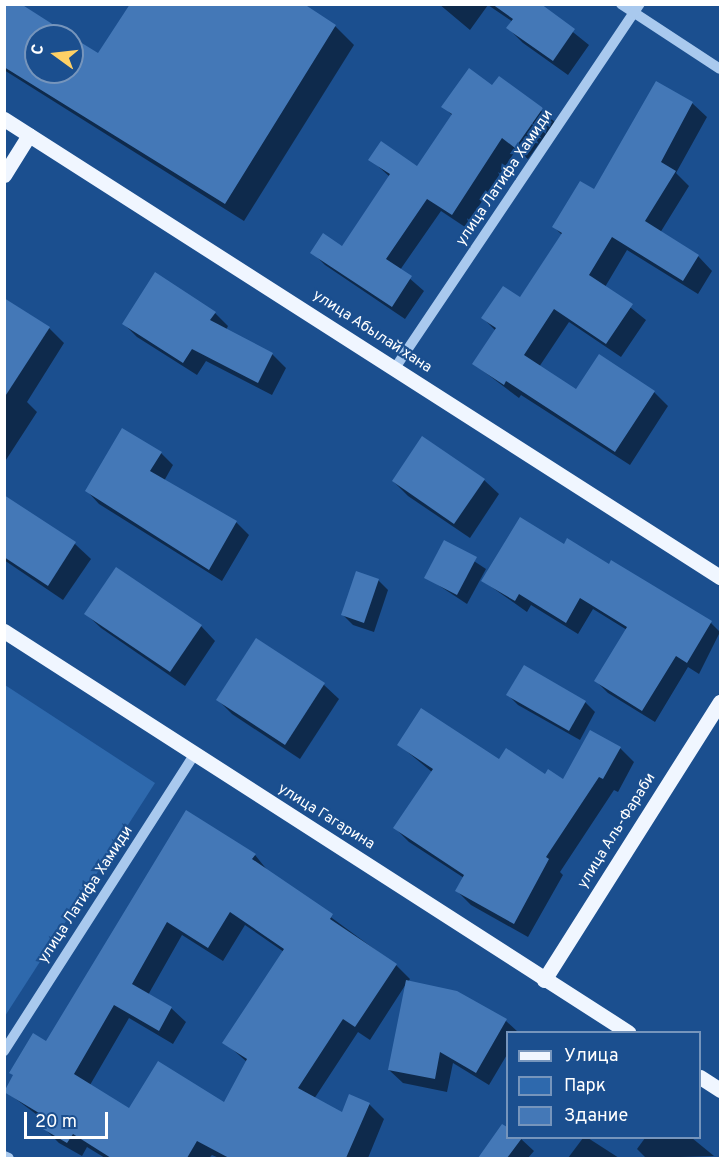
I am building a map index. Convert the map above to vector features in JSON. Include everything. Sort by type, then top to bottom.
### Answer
[{"type":"main road","name":"улица Абылай хана","points":[[4,119],[720,577]]},
{"type":"main road","points":[[4,175],[29,135]]},
{"type":"main road","name":"улица Гагарина","points":[[4,631],[626,1031]]},
{"type":"main road","name":"улица Аль-Фараби","points":[[544,980],[720,702]]},
{"type":"main road","points":[[701,1078],[720,1090]]},
{"type":"street","points":[[621,4],[637,9],[720,69]]},
{"type":"street","name":"улица Латифа Хамиди","points":[[395,368],[637,9]]},
{"type":"street","name":"улица Латифа Хамиди","points":[[4,1051],[194,755]]},
{"type":"street","points":[[4,1156],[9,1158]]},
{"type":"green space","points":[[5,685],[155,783],[5,1016]]},
{"type":"building","points":[[4,4],[21,4],[52,24],[24,24],[24,79],[4,67]]},
{"type":"building","points":[[130,4],[304,4],[336,25],[225,204],[31,84],[84,84],[84,44],[98,53]]},
{"type":"building","points":[[492,4],[541,4],[575,29],[553,61],[506,28],[513,19]]},
{"type":"building","points":[[469,68],[492,85],[499,76],[543,108],[515,148],[502,138],[452,215],[427,199],[386,259],[412,276],[392,307],[310,253],[323,233],[342,246],[390,174],[368,160],[381,141],[417,166],[452,114],[441,107]]},
{"type":"building","points":[[656,81],[693,102],[661,162],[676,171],[645,221],[699,255],[683,281],[612,237],[589,275],[633,304],[606,344],[554,309],[524,355],[576,389],[599,354],[655,391],[615,452],[506,381],[504,385],[472,364],[496,328],[481,318],[503,286],[520,297],[562,233],[552,227],[580,181],[594,189]]},
{"type":"building","points":[[155,272],[216,312],[210,320],[273,353],[258,383],[192,349],[183,363],[122,324]]},
{"type":"building","points":[[4,298],[50,327],[4,398]]},
{"type":"building","points":[[122,428],[162,452],[150,471],[237,521],[209,570],[85,491]]},
{"type":"building","points":[[422,436],[485,479],[454,524],[392,481]]},
{"type":"building","points":[[4,495],[76,542],[48,586],[4,557]]},
{"type":"building","points":[[520,517],[564,544],[567,538],[609,564],[611,560],[712,621],[687,663],[676,656],[642,711],[594,681],[627,627],[580,598],[566,623],[519,594],[515,601],[481,581]]},
{"type":"building","points":[[444,540],[477,557],[457,595],[424,578]]},
{"type":"building","points":[[116,567],[202,625],[170,672],[84,614]]},
{"type":"building","points":[[356,571],[379,579],[364,623],[341,615]]},
{"type":"building","points":[[256,638],[325,683],[285,745],[216,700]]},
{"type":"building","points":[[524,665],[586,701],[569,731],[506,695]]},
{"type":"building","points":[[421,708],[499,759],[506,748],[545,774],[548,769],[563,779],[590,730],[621,747],[603,779],[599,777],[546,857],[549,859],[514,924],[455,891],[464,875],[393,828],[433,769],[397,745]]},
{"type":"building","points":[[186,810],[256,854],[252,859],[333,914],[330,919],[397,964],[355,1027],[343,1019],[298,1088],[342,1112],[349,1094],[370,1103],[346,1158],[229,1158],[197,1141],[187,1158],[111,1158],[73,1134],[67,1143],[43,1129],[49,1119],[4,1092],[13,1075],[9,1073],[33,1033],[46,1041]],"holes":[[[230,912],[284,949],[222,1043],[247,1059],[224,1102],[158,1061],[129,1108],[74,1074],[114,1005],[159,1031],[172,1007],[132,984],[167,922],[208,948]]]},
{"type":"building","points":[[406,980],[457,991],[507,1019],[476,1073],[440,1052],[435,1079],[388,1070]]},
{"type":"building","points":[[502,1124],[506,1126],[506,1139],[521,1139],[507,1158],[478,1158]]}]
